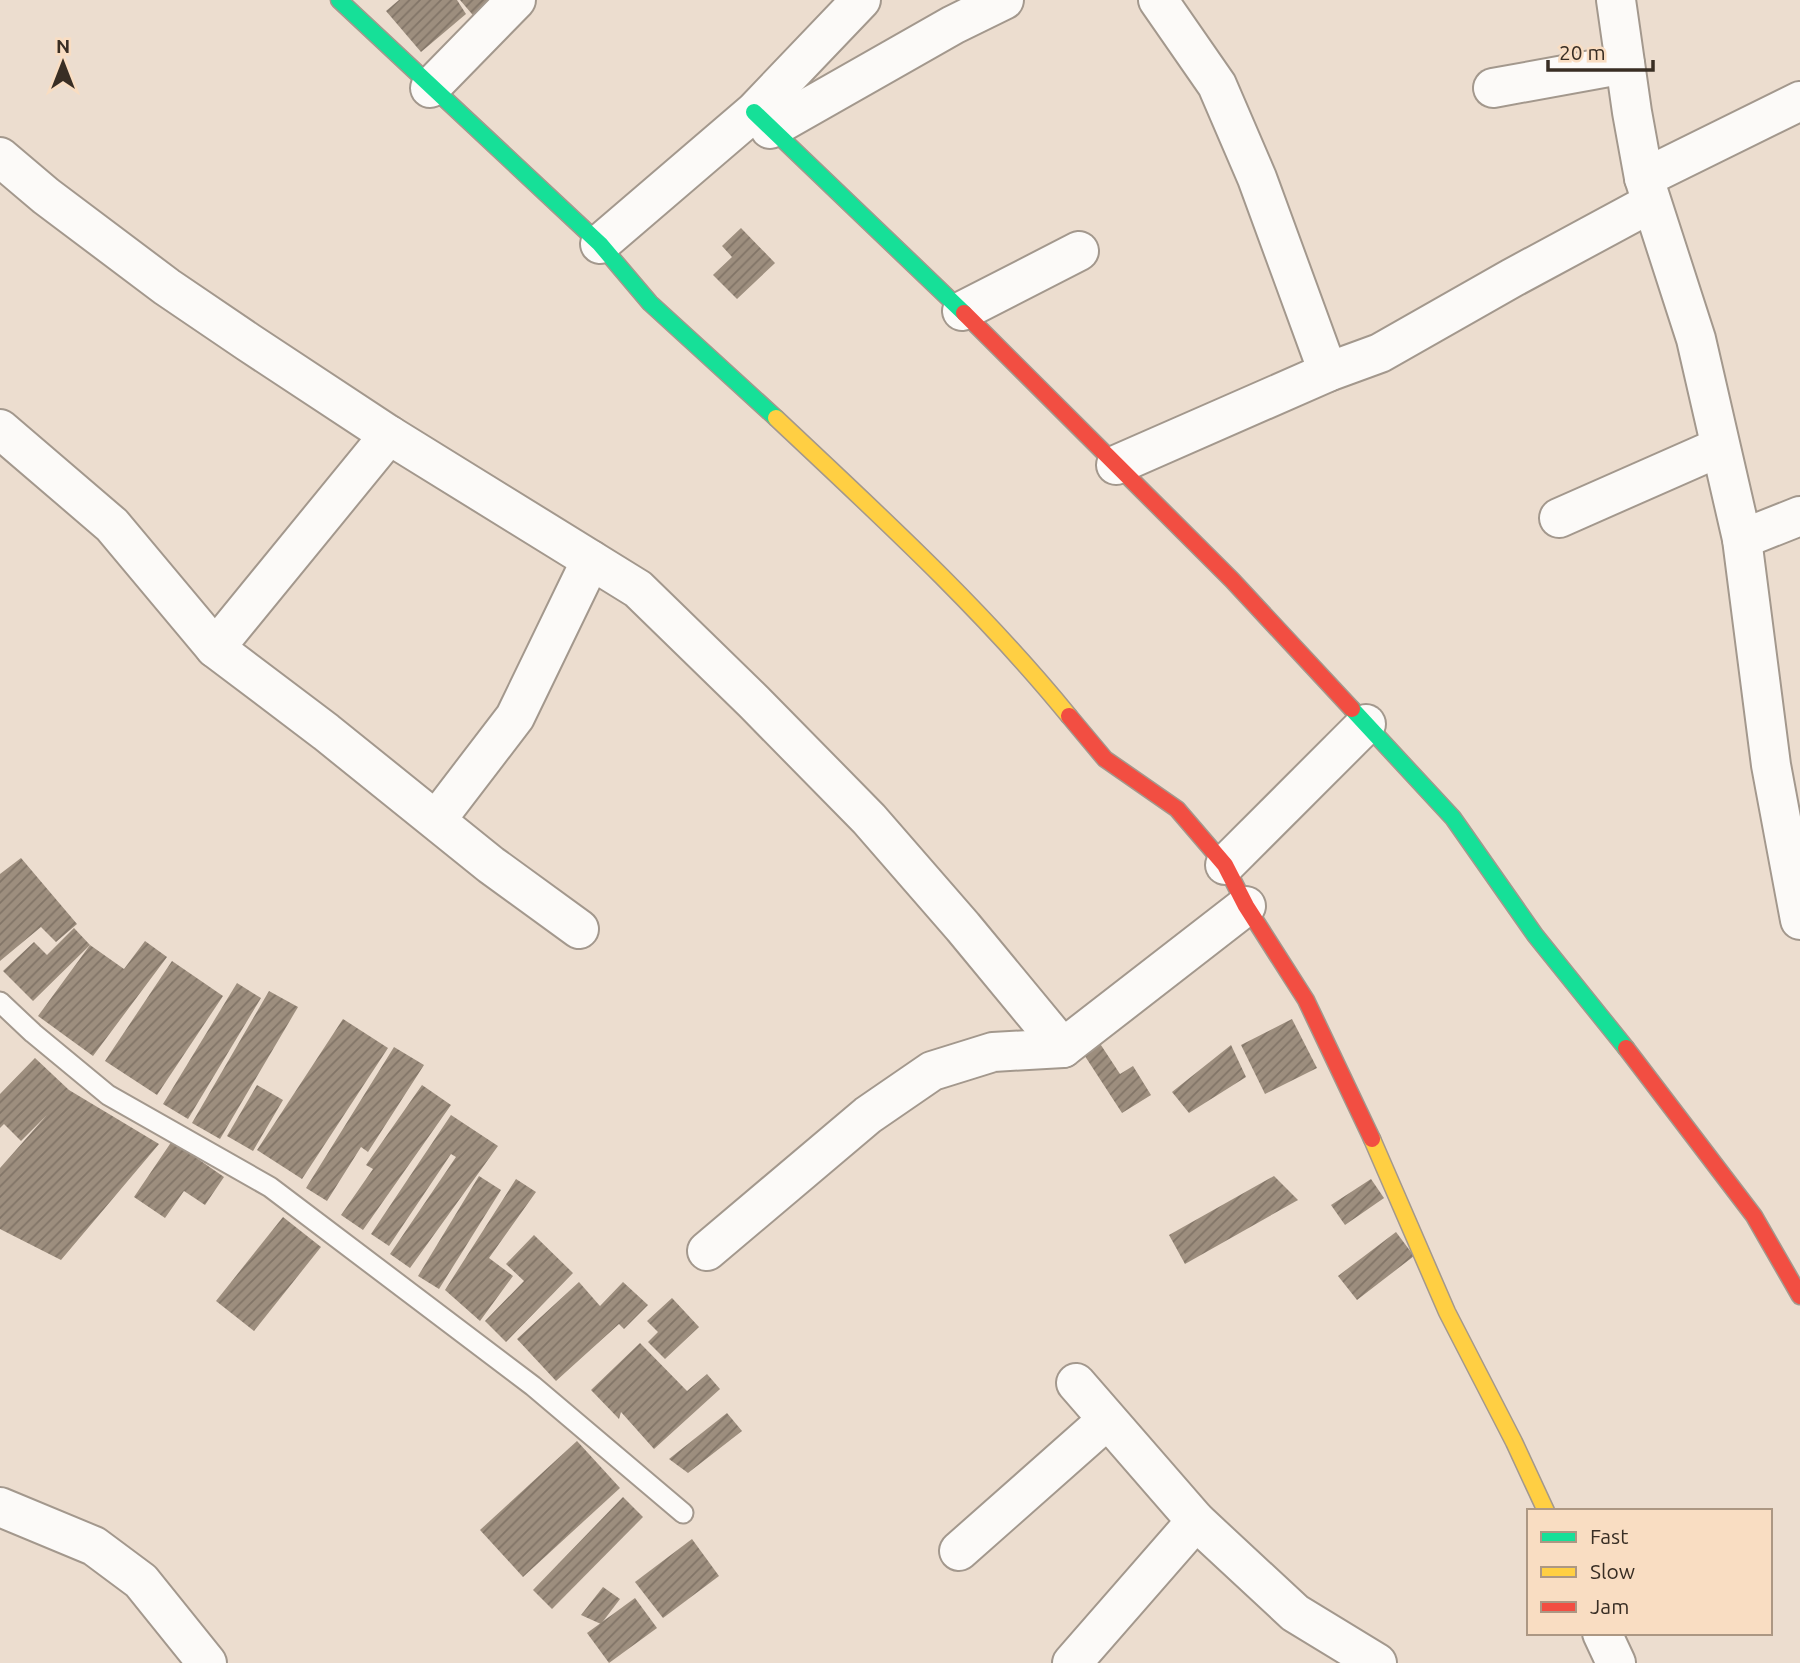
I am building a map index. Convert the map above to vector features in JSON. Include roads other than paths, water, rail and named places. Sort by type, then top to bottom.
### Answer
[{"type":"street","points":[[339,0],[430,88],[508,156],[600,244],[650,303],[778,420],[978,611],[1031,669],[1105,759],[1177,809],[1225,865],[1246,906],[1306,1000],[1358,1106],[1447,1312],[1545,1509]]},
{"type":"street","points":[[430,88],[516,0]]},
{"type":"street","points":[[762,121],[861,0]]},
{"type":"street","points":[[600,244],[762,121],[1004,0]]},
{"type":"street","points":[[1158,0],[1217,85],[1257,178],[1328,372]]},
{"type":"street","points":[[1616,0],[1648,191],[1696,339],[1742,539],[1786,761],[1800,920]]},
{"type":"street","points":[[1493,88],[1625,64]]},
{"type":"street","points":[[1116,465],[1328,372],[1380,353],[1800,101]]},
{"type":"street","points":[[762,121],[961,311],[1232,580],[1453,818],[1535,935],[1640,1065],[1754,1216],[1800,1296]]},
{"type":"street","points":[[0,157],[46,196],[167,287],[389,435],[638,589],[869,819],[1063,1048]]},
{"type":"street","points":[[961,311],[1079,251]]},
{"type":"street","points":[[0,429],[112,524],[215,648],[437,819],[491,865],[579,929]]},
{"type":"street","points":[[215,648],[389,435]]},
{"type":"street","points":[[1559,518],[1720,447]]},
{"type":"street","points":[[1742,539],[1800,516]]},
{"type":"street","points":[[437,819],[515,717],[591,560]]},
{"type":"street","points":[[1225,865],[1366,724]]},
{"type":"street","points":[[707,1251],[868,1115],[932,1071],[993,1052],[1063,1048],[1246,906]]},
{"type":"street","points":[[1076,1383],[1196,1521],[1295,1613],[1377,1663]]},
{"type":"street","points":[[959,1551],[1107,1420]]},
{"type":"street","points":[[0,1507],[94,1546],[141,1581],[207,1663]]},
{"type":"street","points":[[1072,1663],[1196,1521]]},
{"type":"street","points":[[1603,1635],[1616,1663]]},
{"type":"lane","points":[[0,1002],[108,1095],[270,1187],[292,1203],[533,1386],[683,1513]]}]
